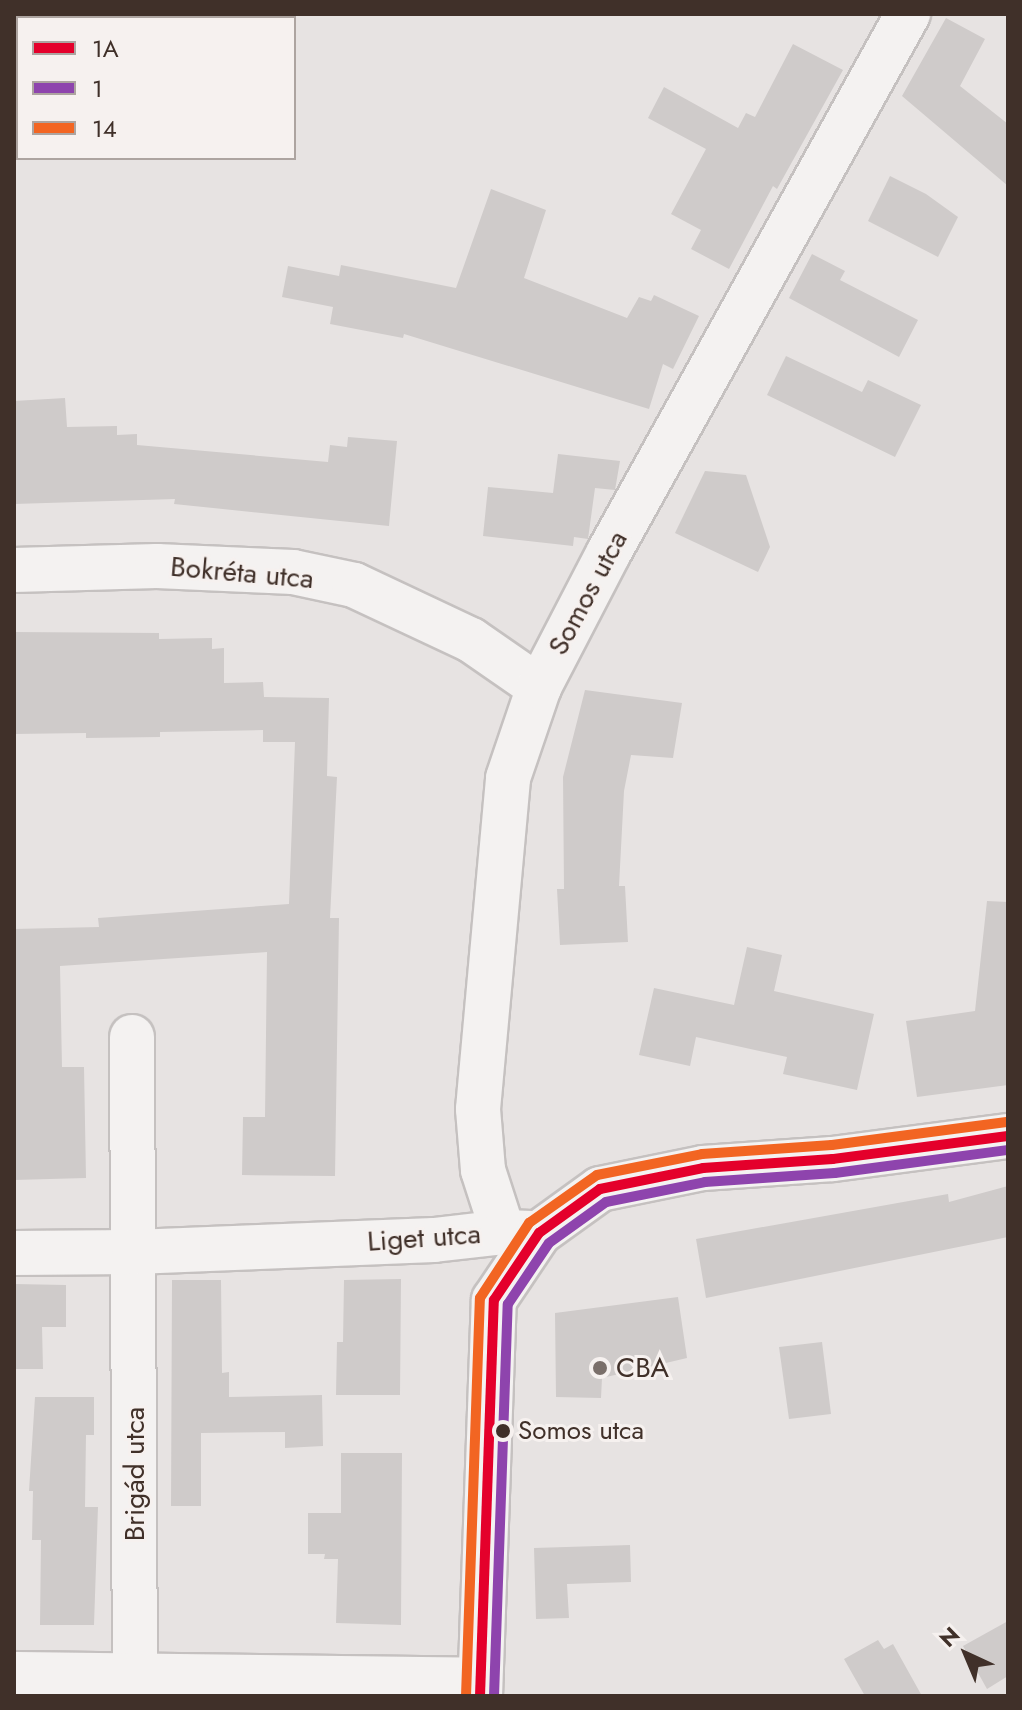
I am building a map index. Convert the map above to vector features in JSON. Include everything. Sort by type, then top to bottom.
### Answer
[{"type":"street","name":"Somos utca","points":[[521,1232],[483,1170],[478,1109],[508,778],[539,687],[609,552],[908,14]]},
{"type":"street","name":"Bokréta utca","points":[[14,570],[157,566],[293,572],[339,582],[404,607],[471,640],[539,687]]},
{"type":"street","name":"Brigád utca","points":[[132,1037],[135,1686]]},
{"type":"street","name":"Liget utca","points":[[14,1253],[134,1252],[434,1240],[521,1232],[600,1189],[688,1171],[833,1159],[1008,1136]]},
{"type":"street","points":[[14,1674],[135,1686],[480,1688],[494,1300],[521,1232]]},
{"type":"building","points":[[946,18],[985,39],[960,86],[1008,124],[1008,186],[902,96]]},
{"type":"building","points":[[793,44],[843,70],[777,189],[773,186],[729,269],[691,249],[701,230],[671,214],[706,149],[648,118],[664,87],[738,128],[746,113],[755,117]]},
{"type":"building","points":[[890,176],[926,194],[958,217],[938,257],[868,221]]},
{"type":"building","points":[[491,189],[546,210],[524,278],[627,318],[639,297],[651,301],[654,295],[699,316],[673,369],[663,364],[649,409],[404,334],[403,338],[330,324],[333,307],[282,297],[288,266],[339,276],[341,265],[456,288]]},
{"type":"building","points":[[812,254],[845,271],[840,280],[918,320],[899,357],[789,298]]},
{"type":"building","points":[[786,356],[862,392],[868,380],[921,405],[895,457],[767,395]]},
{"type":"building","points":[[65,398],[67,427],[117,426],[117,435],[137,434],[137,445],[328,462],[330,445],[347,447],[348,437],[397,441],[389,526],[174,504],[175,499],[14,504],[14,401]]},
{"type":"building","points":[[558,454],[620,461],[615,490],[595,488],[588,539],[574,537],[573,546],[483,536],[488,487],[553,493]]},
{"type":"building","points":[[705,471],[746,475],[770,547],[758,572],[675,533]]},
{"type":"building","points":[[14,632],[159,633],[159,639],[212,638],[212,649],[224,648],[224,683],[263,682],[264,697],[329,698],[327,776],[337,777],[330,918],[339,918],[335,1176],[242,1175],[243,1117],[265,1117],[267,952],[60,966],[62,1067],[84,1067],[86,1178],[14,1180],[14,929],[99,927],[98,918],[289,904],[295,742],[263,742],[263,730],[160,732],[160,737],[86,738],[86,733],[14,734]]},
{"type":"building","points":[[585,690],[682,703],[673,758],[631,755],[624,791],[619,886],[625,886],[628,942],[560,945],[557,889],[564,889],[563,777]]},
{"type":"building","points":[[987,901],[1008,902],[1008,1085],[917,1097],[906,1021],[975,1011]]},
{"type":"building","points":[[747,947],[782,955],[774,991],[874,1014],[857,1090],[783,1074],[787,1057],[696,1037],[690,1066],[639,1055],[654,988],[734,1005]]},
{"type":"building","points":[[1008,1186],[1008,1237],[706,1298],[696,1239],[948,1194],[949,1202]]},
{"type":"building","points":[[401,1279],[400,1395],[336,1395],[337,1342],[343,1342],[344,1280]]},
{"type":"building","points":[[172,1280],[221,1280],[222,1373],[229,1372],[229,1397],[322,1395],[323,1446],[285,1448],[285,1432],[201,1433],[201,1506],[171,1506]]},
{"type":"building","points":[[14,1284],[66,1285],[66,1327],[42,1327],[43,1369],[14,1369]]},
{"type":"building","name":"CBA","points":[[678,1297],[687,1358],[602,1378],[601,1398],[556,1397],[555,1313]]},
{"type":"building","points":[[822,1342],[831,1414],[789,1419],[779,1347]]},
{"type":"building","points":[[35,1397],[94,1397],[94,1435],[86,1435],[85,1507],[98,1507],[94,1625],[40,1625],[41,1540],[32,1540],[33,1491],[29,1491]]},
{"type":"building","points":[[341,1453],[402,1453],[401,1625],[336,1623],[338,1559],[324,1559],[325,1554],[308,1554],[308,1513],[341,1513]]},
{"type":"building","points":[[630,1545],[631,1582],[567,1584],[569,1618],[536,1619],[534,1548]]},
{"type":"building","points":[[1008,1621],[1008,1676],[987,1689],[963,1646]]},
{"type":"building","points":[[878,1640],[884,1649],[893,1644],[922,1696],[865,1696],[844,1659]]},
{"type":"transit line","name":"14","points":[[466,1696],[480,1298],[529,1223],[597,1175],[702,1154],[832,1145],[1006,1122]]},
{"type":"transit line","name":"1A","points":[[480,1696],[494,1300],[539,1233],[600,1189],[703,1168],[833,1159],[1008,1136]]},
{"type":"transit line","name":"1","points":[[494,1696],[508,1304],[549,1243],[606,1202],[705,1182],[835,1173],[1008,1150]]},
{"type":"place","name":"CBA","points":[[600,1368]]},
{"type":"place","name":"Somos utca","points":[[503,1431]]}]
